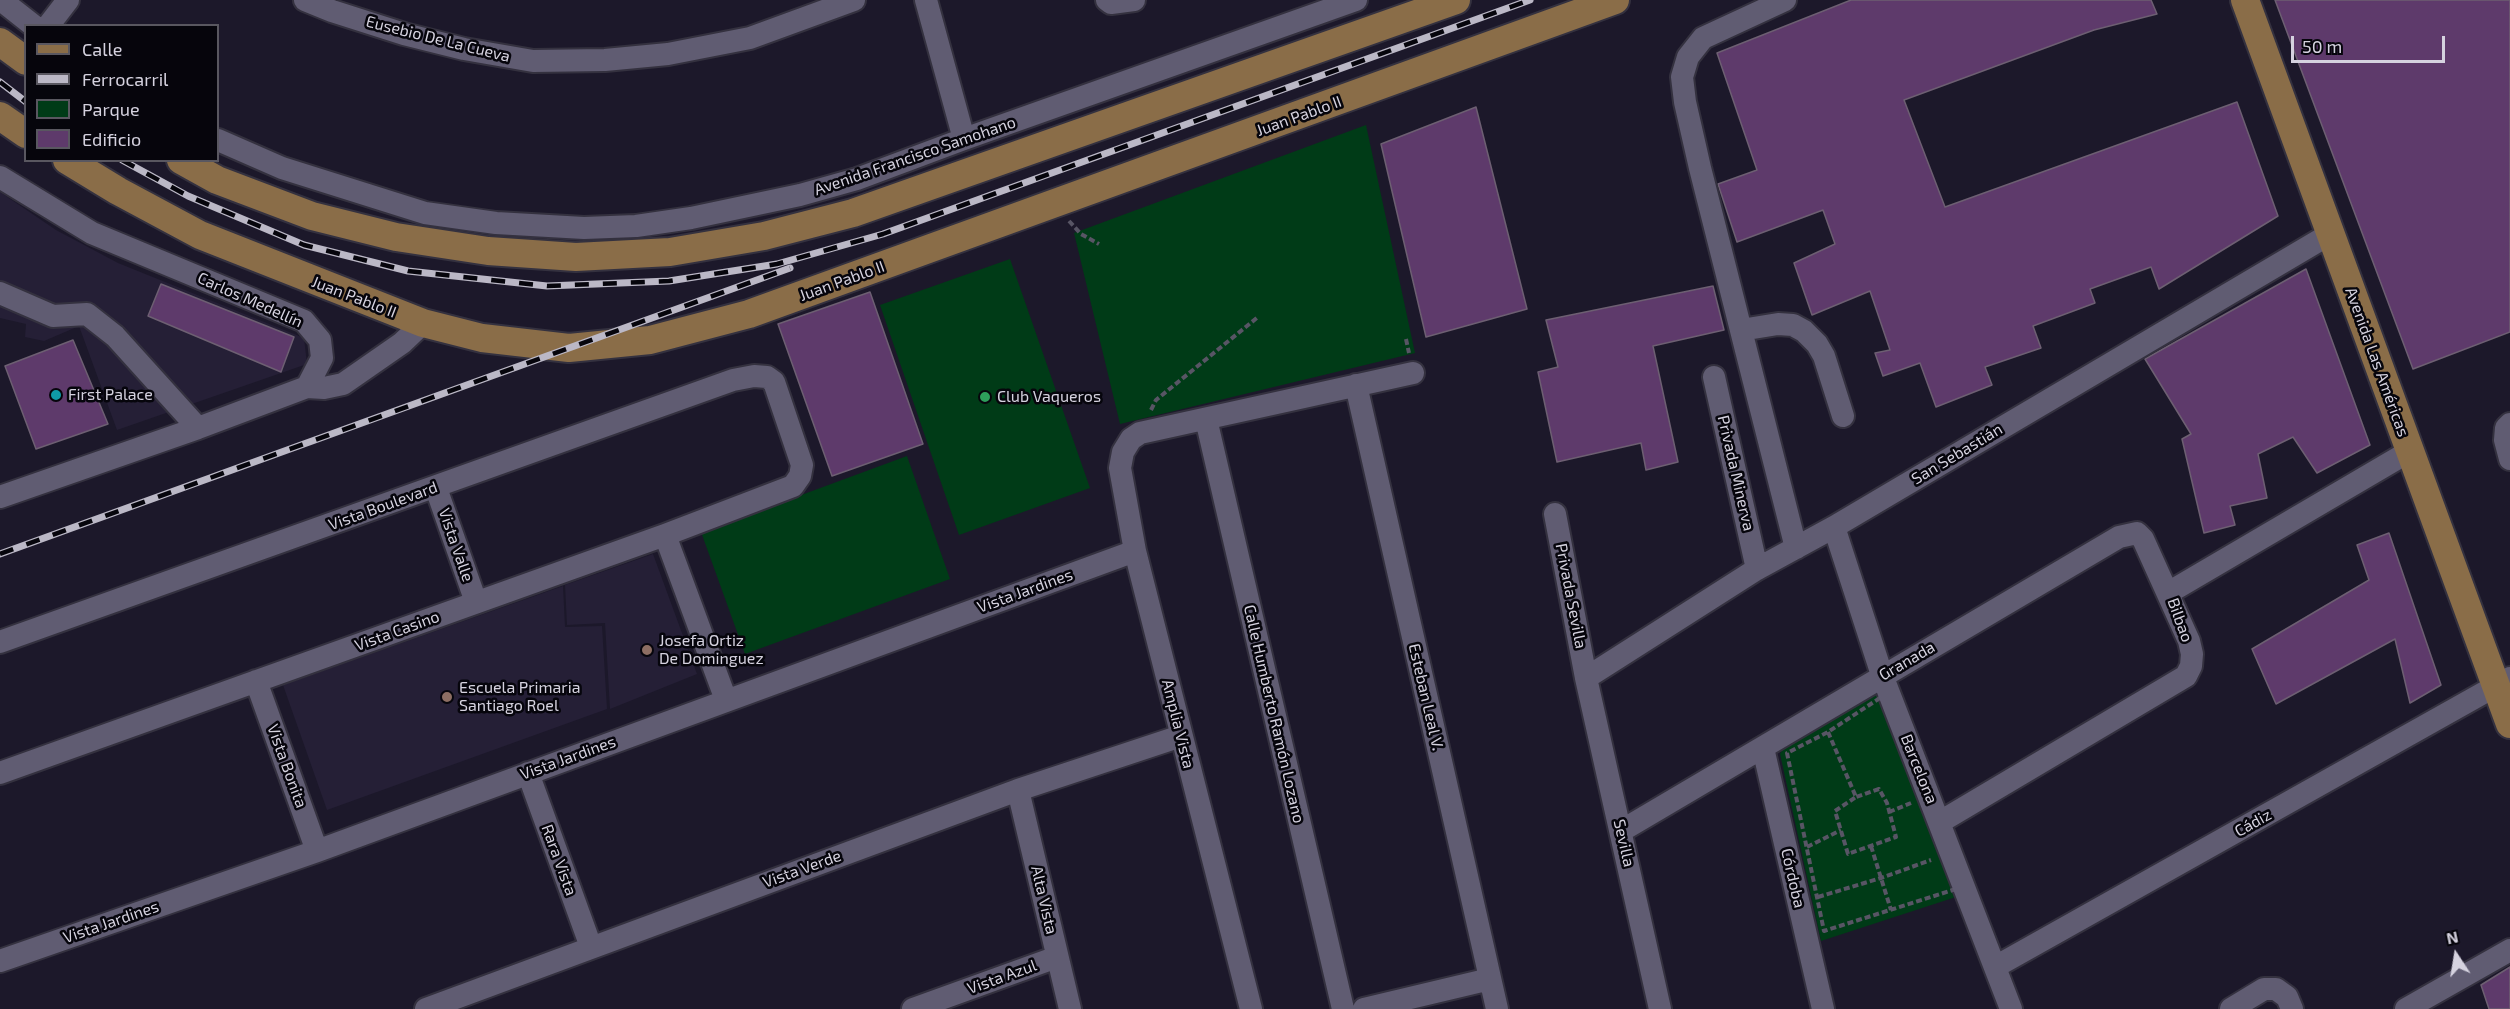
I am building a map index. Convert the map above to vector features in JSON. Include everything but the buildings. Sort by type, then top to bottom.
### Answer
[{"type":"main road","points":[[185,162],[217,180],[312,216],[396,237],[488,252],[576,257],[670,252],[764,236],[853,213],[1456,0]]},
{"type":"main road","name":"Juan Pablo II","points":[[70,162],[118,191],[200,235],[423,323],[482,338],[569,348],[650,340],[748,314],[1615,0]]},
{"type":"main road","name":"Avenida Las Américas","points":[[2245,0],[2410,451],[2503,682],[2510,724]]},
{"type":"main road","points":[[0,42],[24,60]]},
{"type":"main road","points":[[0,116],[24,133]]},
{"type":"street","points":[[1,0],[31,24]]},
{"type":"street","points":[[50,24],[68,0]]},
{"type":"street","name":"Eusebio De La Cueva","points":[[305,0],[332,12],[404,34],[532,62],[605,60],[668,54],[750,38],[855,0]]},
{"type":"street","points":[[926,0],[964,139]]},
{"type":"street","points":[[1109,2],[1134,0]]},
{"type":"street","name":"Avenida Francisco Samohano","points":[[219,140],[282,168],[425,213],[496,224],[584,228],[636,226],[691,218],[800,195],[857,179],[1356,0]]},
{"type":"street","points":[[1785,0],[1703,38],[1688,57],[1682,76],[1685,102],[1700,168],[1796,548]]},
{"type":"street","name":"Carlos Medellín","points":[[0,177],[92,233],[304,321],[320,340],[322,358],[308,387]]},
{"type":"street","name":"San Sebastián","points":[[1586,678],[1757,569],[1834,527],[2330,234]]},
{"type":"street","points":[[0,293],[53,316],[87,314],[115,336],[198,428]]},
{"type":"street","points":[[0,497],[308,387],[334,387],[343,384],[402,343],[423,323]]},
{"type":"street","points":[[1741,330],[1778,324],[1792,325],[1804,331],[1824,356],[1843,416]]},
{"type":"street","points":[[1136,436],[1413,373]]},
{"type":"street","name":"Vista Boulevard","points":[[0,642],[733,380],[754,376],[767,377]]},
{"type":"street","name":"Vista Casino","points":[[0,773],[665,536],[793,486],[800,476],[802,465],[774,382],[767,377]]},
{"type":"street","name":"Privada Minerva","points":[[1714,377],[1757,569]]},
{"type":"street","name":"Esteban Leal V.","points":[[1356,385],[1497,1009]]},
{"type":"street","name":"Calle Humberto Ramón Lozano","points":[[1206,420],[1343,1009]]},
{"type":"street","points":[[2510,424],[2506,428],[2505,440],[2510,459]]},
{"type":"street","name":"Amplia Vista","points":[[1136,436],[1123,452],[1120,468],[1135,551],[1251,1009]]},
{"type":"street","name":"Bilbao","points":[[1941,822],[2186,676],[2192,666],[2192,654],[2168,593],[2410,451]]},
{"type":"street","name":"Vista Valle","points":[[436,488],[476,602]]},
{"type":"street","name":"Privada Sevilla","points":[[1556,514],[1586,678]]},
{"type":"street","name":"Barcelona","points":[[1834,527],[1882,675],[1941,822],[2011,1009]]},
{"type":"street","name":"Granada","points":[[1621,831],[2119,537],[2137,533],[2143,539],[2168,593]]},
{"type":"street","points":[[665,536],[726,700]]},
{"type":"street","name":"Vista Jardines","points":[[0,961],[317,851],[1135,551]]},
{"type":"street","name":"Sevilla","points":[[1586,678],[1660,1009]]},
{"type":"street","name":"Vista Bonita","points":[[256,681],[317,851]]},
{"type":"street","name":"Cádiz","points":[[1995,967],[2503,682]]},
{"type":"street","name":"Vista Verde","points":[[426,1009],[1018,790],[1181,736]]},
{"type":"street","name":"Córdoba","points":[[1763,748],[1823,1009]]},
{"type":"street","name":"Rara Vista","points":[[528,773],[591,947]]},
{"type":"street","name":"Alta Vista","points":[[1018,790],[1070,1009]]},
{"type":"street","points":[[2406,1009],[2510,950]]},
{"type":"street","name":"Vista Azul","points":[[913,1009],[1058,957]]},
{"type":"street","points":[[1364,1009],[1490,979]]},
{"type":"street","points":[[2231,1009],[2264,990],[2276,989],[2287,997],[2292,1009]]},
{"type":"path","points":[[1058,202],[1077,231],[1099,244]]},
{"type":"path","points":[[1136,436],[1156,400],[1258,317]]},
{"type":"path","points":[[1886,694],[1923,798],[1956,889],[1824,931],[1787,753],[1828,732],[1886,694]]},
{"type":"path","points":[[1828,732],[1856,797]]},
{"type":"path","points":[[1879,789],[1889,812],[1896,837],[1848,855],[1835,811],[1856,797],[1879,789]]},
{"type":"path","points":[[1889,812],[1923,798]]},
{"type":"path","points":[[1807,847],[1841,830]]},
{"type":"path","points":[[1871,846],[1891,910]]},
{"type":"path","points":[[1817,897],[1881,878],[1944,855]]},
{"type":"shaded area","points":[[0,192],[56,230],[118,263],[304,338],[307,364],[117,430],[79,326],[44,341],[25,337],[26,324],[0,318]]},
{"type":"shaded area","name":"Josefa Ortiz De Dominguez","points":[[653,554],[697,674],[610,709],[605,623],[567,625],[565,585]]},
{"type":"shaded area","name":"Escuela Primaria Santiago Roel","points":[[563,586],[565,627],[602,626],[607,709],[327,810],[283,685]]},
{"type":"green space","points":[[1366,125],[1415,353],[1120,424],[1074,233]]},
{"type":"green space","name":"Club Vaqueros","points":[[1010,259],[1090,488],[959,535],[880,305]]},
{"type":"green space","points":[[907,456],[950,579],[745,654],[701,532]]},
{"type":"green space","points":[[1876,691],[1886,694],[1959,896],[1821,941],[1780,754],[1784,746]]},
{"type":"railway","points":[[126,162],[188,196],[304,245],[408,271],[547,286],[669,281],[777,264],[883,234],[1530,0]]},
{"type":"railway","points":[[0,82],[24,100]]},
{"type":"railway","points":[[0,554],[790,268]]},
{"type":"place","name":"First Palace","points":[[56,395]]},
{"type":"place","name":"Club Vaqueros","points":[[985,397]]},
{"type":"place","name":"Josefa Ortiz De Dominguez","points":[[647,650]]},
{"type":"place","name":"Escuela Primaria Santiago Roel","points":[[447,697]]}]
